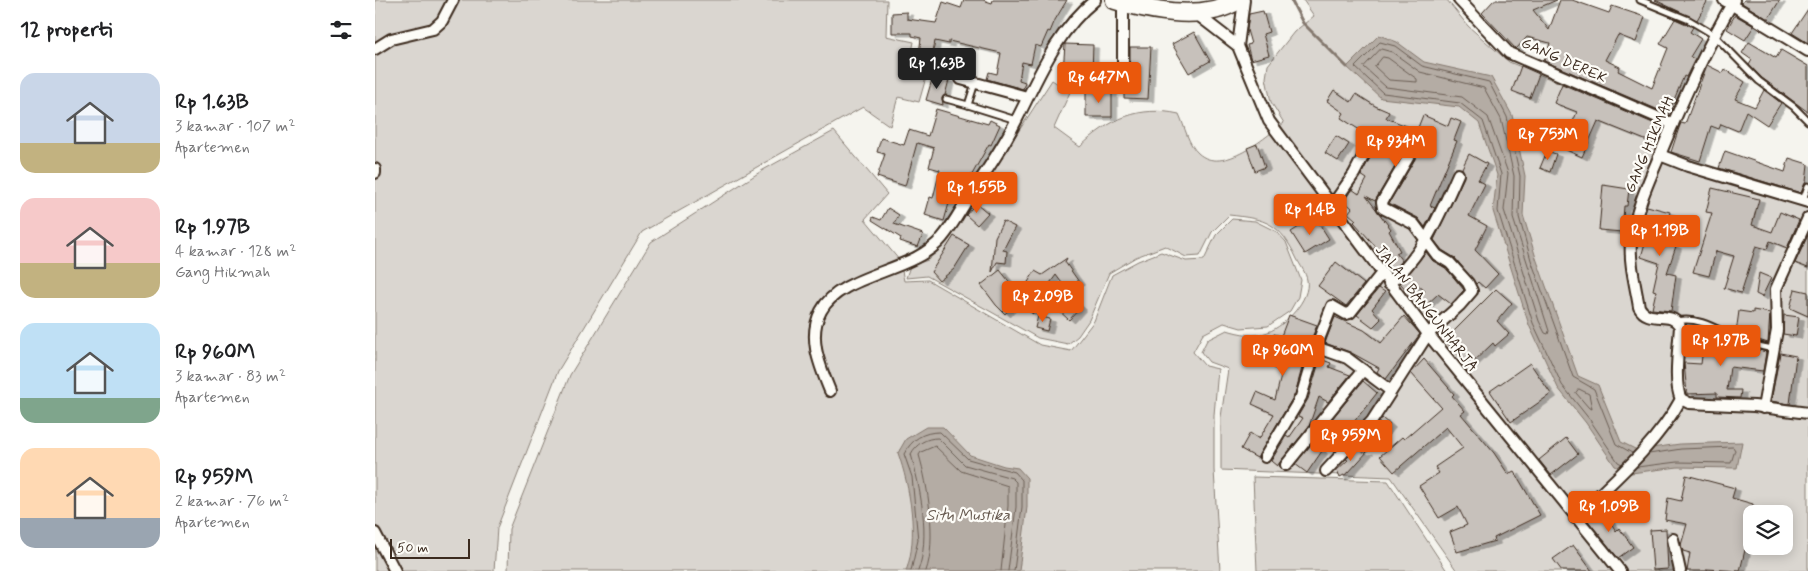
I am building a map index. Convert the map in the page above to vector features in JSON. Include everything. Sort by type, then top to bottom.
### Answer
[{"type":"highway","points":[[1119,1],[1160,11],[1193,11],[1216,8],[1238,0]]},
{"type":"street","points":[[375,49],[391,39],[433,29],[442,21],[453,0]]},
{"type":"street","points":[[829,392],[814,338],[818,318],[827,302],[861,280],[920,257],[941,240],[994,161],[1017,120],[1048,56],[1064,30],[1078,14],[1095,0]]},
{"type":"street","points":[[1193,11],[1237,46],[1244,0]]},
{"type":"street","name":"GANG DEREK","points":[[1459,0],[1509,53],[1673,124]]},
{"type":"street","points":[[1119,1],[1123,87]]},
{"type":"street","points":[[1730,2],[1808,51]]},
{"type":"street","name":"GANG HIKMAH","points":[[1677,322],[1667,316],[1651,317],[1643,314],[1639,307],[1631,246],[1641,199],[1673,124],[1730,2]]},
{"type":"street","name":"JALAN BANGUNHARJA","points":[[1237,46],[1269,122],[1331,207],[1427,334],[1620,571]]},
{"type":"street","points":[[961,78],[1027,97]]},
{"type":"street","points":[[1331,207],[1354,174],[1367,148]]},
{"type":"street","points":[[1660,155],[1688,166],[1805,202]]},
{"type":"street","points":[[1326,471],[1372,421],[1427,334],[1468,297],[1472,289],[1450,263],[1437,254],[1426,242],[1414,224],[1382,206],[1409,156]]},
{"type":"street","points":[[1389,284],[1406,268],[1426,242],[1459,174]]},
{"type":"street","points":[[1763,408],[1777,330],[1776,289],[1808,218]]},
{"type":"street","points":[[1265,457],[1297,404],[1331,306],[1346,314],[1350,313],[1381,274]]},
{"type":"street","points":[[1677,322],[1680,326],[1678,394],[1681,399],[1689,403],[1808,413]]},
{"type":"street","points":[[1316,347],[1337,353],[1391,391]]},
{"type":"street","points":[[1286,465],[1363,370]]},
{"type":"street","points":[[1575,518],[1659,433],[1672,417],[1681,399]]},
{"type":"street","points":[[375,533],[395,571]]},
{"type":"street","points":[[1673,540],[1680,571]]},
{"type":"lane","points":[[1640,0],[1689,20],[1714,35],[1759,81],[1794,107],[1808,122]]},
{"type":"lane","points":[[968,105],[975,82]]},
{"type":"lane","points":[[946,99],[1017,120]]},
{"type":"lane","points":[[1805,202],[1808,186]]},
{"type":"lane","points":[[1677,322],[1691,320],[1707,324],[1742,341],[1774,350]]},
{"type":"shaded area","points":[[375,0],[887,0],[886,36],[914,42],[910,61],[927,74],[919,102],[898,97],[890,126],[863,107],[642,232],[558,371],[497,528],[494,571],[375,571]]},
{"type":"shaded area","points":[[1303,0],[1447,0],[1468,26],[1509,62],[1667,127],[1654,156],[1689,171],[1808,208],[1808,571],[1457,571],[1391,477],[1221,470],[1221,417],[1228,369],[1209,362],[1201,352],[1207,340],[1227,330],[1253,335],[1263,334],[1275,329],[1295,311],[1305,295],[1307,287],[1305,275],[1285,238],[1278,230],[1263,221],[1229,215],[1212,232],[1200,256],[1186,257],[1165,246],[1136,257],[1109,273],[1089,320],[1078,336],[1068,344],[1038,338],[927,276],[906,278],[910,266],[928,260],[945,244],[1052,80],[1070,92],[1054,128],[1080,147],[1102,129],[1125,117],[1151,111],[1164,112],[1179,114],[1189,140],[1198,153],[1208,159],[1219,160],[1243,152],[1284,123],[1271,102],[1266,78],[1268,65],[1294,32],[1314,16]]},
{"type":"shaded area","points":[[834,131],[887,194],[865,219],[900,261],[904,281],[928,280],[1040,345],[1071,351],[1094,321],[1112,275],[1138,261],[1161,252],[1186,261],[1204,260],[1216,235],[1232,219],[1255,221],[1277,232],[1286,242],[1301,280],[1298,297],[1290,311],[1268,326],[1241,328],[1224,323],[1203,334],[1193,352],[1205,366],[1218,369],[1214,415],[1214,470],[1220,571],[508,571],[509,529],[570,375],[651,242],[763,170]]},
{"type":"shaded area","points":[[1253,477],[1388,481],[1447,571],[1257,571]]},
{"type":"water","points":[[1379,35],[1397,42],[1424,62],[1491,77],[1512,115],[1525,176],[1523,215],[1536,258],[1578,376],[1598,385],[1621,442],[1637,450],[1680,444],[1742,442],[1737,468],[1678,467],[1631,473],[1615,466],[1586,423],[1558,388],[1529,325],[1493,211],[1497,175],[1479,123],[1459,107],[1381,98],[1347,67]]},
{"type":"water","name":"Situ Mustika","points":[[926,427],[943,427],[970,455],[1004,466],[1018,468],[1027,478],[1027,507],[1019,571],[906,571],[912,543],[911,512],[906,481],[898,453],[906,439]]},
{"type":"building","points":[[964,0],[983,0],[992,3],[993,0],[1067,0],[1050,32],[1048,31],[1041,47],[1035,45],[1031,64],[1022,62],[1019,80],[1025,82],[1023,89],[987,79],[989,72],[997,74],[1001,53],[949,41],[949,44],[935,41],[931,64],[918,62],[921,38],[912,36],[912,33],[892,33],[892,13],[907,12],[907,19],[936,23],[943,2],[961,8]]},
{"type":"building","points":[[1494,0],[1557,0],[1533,10],[1549,30],[1560,0],[1572,0],[1609,13],[1612,6],[1645,17],[1636,42],[1618,35],[1605,60],[1620,67],[1618,71],[1652,88],[1668,48],[1660,44],[1675,19],[1693,27],[1690,32],[1701,39],[1690,57],[1695,59],[1686,77],[1684,76],[1668,114],[1544,61],[1550,43],[1527,37],[1516,49],[1482,13]]},
{"type":"building","points":[[1655,0],[1708,0],[1697,20]]},
{"type":"building","points":[[1744,0],[1780,0],[1768,19],[1742,3]]},
{"type":"building","points":[[1808,9],[1808,43],[1792,33]]},
{"type":"building","points":[[1263,11],[1269,32],[1263,34],[1269,55],[1251,60],[1247,45],[1251,44],[1247,30],[1249,14]]},
{"type":"building","points":[[1735,15],[1754,26],[1745,40],[1727,29]]},
{"type":"building","points":[[1194,32],[1210,61],[1189,73],[1172,44]]},
{"type":"building","points":[[1749,42],[1776,58],[1781,50],[1808,66],[1808,112],[1762,78],[1749,65],[1752,60],[1742,53]]},
{"type":"building","points":[[1065,44],[1093,45],[1092,73],[1063,72]]},
{"type":"building","points":[[1130,47],[1151,47],[1148,99],[1124,98],[1124,94],[1130,87]]},
{"type":"building","points":[[1707,65],[1723,73],[1725,69],[1745,82],[1735,99],[1755,107],[1764,90],[1781,103],[1767,125],[1746,111],[1738,131],[1721,124],[1719,129],[1711,126],[1700,161],[1671,152],[1681,123],[1685,124]]},
{"type":"building","points":[[1521,66],[1539,74],[1530,98],[1512,91]]},
{"type":"building","points":[[933,76],[949,80],[945,95],[942,98],[943,105],[926,100]]},
{"type":"building","points":[[1562,84],[1662,127],[1655,144],[1598,121],[1582,157],[1562,148],[1577,112],[1554,103]]},
{"type":"building","points":[[1112,90],[1112,117],[1086,117],[1086,91]]},
{"type":"building","points":[[1334,90],[1351,102],[1356,94],[1389,112],[1386,118],[1417,130],[1423,115],[1448,126],[1451,118],[1461,122],[1454,140],[1457,141],[1430,206],[1435,208],[1425,227],[1418,218],[1389,203],[1415,159],[1415,153],[1412,150],[1403,153],[1375,201],[1366,196],[1391,229],[1389,231],[1400,251],[1396,253],[1402,261],[1392,272],[1378,255],[1374,248],[1376,247],[1354,222],[1356,220],[1348,213],[1352,208],[1344,201],[1352,189],[1359,194],[1367,179],[1361,175],[1375,148],[1371,143],[1362,141],[1366,134],[1341,118],[1344,113],[1327,101]]},
{"type":"building","points":[[936,109],[988,124],[990,120],[1000,125],[991,145],[989,144],[969,180],[962,176],[957,198],[951,196],[944,221],[925,215],[930,197],[933,198],[940,170],[929,167],[934,148],[917,143],[905,186],[877,177],[885,154],[877,152],[881,138],[904,145],[909,130],[928,136]]},
{"type":"building","points":[[1336,136],[1349,144],[1338,161],[1325,153]]},
{"type":"building","points":[[1257,144],[1265,167],[1255,171],[1247,148]]},
{"type":"building","points":[[1547,151],[1556,154],[1550,172],[1540,168]]},
{"type":"building","points":[[1725,151],[1785,172],[1789,158],[1808,164],[1806,182],[1801,193],[1719,168]]},
{"type":"building","points":[[1469,154],[1487,164],[1478,180],[1485,184],[1469,216],[1487,226],[1475,250],[1498,274],[1485,288],[1478,282],[1476,284],[1455,258],[1442,250],[1434,240],[1464,177],[1462,168]]},
{"type":"building","points":[[1603,185],[1629,189],[1627,206],[1624,206],[1622,232],[1599,230]]},
{"type":"building","points":[[1712,188],[1759,199],[1752,225],[1772,232],[1780,212],[1799,220],[1787,248],[1770,241],[1767,249],[1756,246],[1741,293],[1724,288],[1734,256],[1716,251],[1709,276],[1693,272],[1712,213],[1706,212]]},
{"type":"building","points":[[976,203],[988,213],[977,225],[966,215]]},
{"type":"building","points":[[1647,206],[1670,212],[1662,241],[1676,246],[1667,273],[1676,275],[1671,311],[1652,309],[1656,291],[1653,290],[1659,263],[1641,257],[1649,229],[1641,227]]},
{"type":"building","points":[[888,208],[899,215],[894,224],[923,234],[918,247],[900,241],[901,238],[872,220],[873,217],[881,220]]},
{"type":"building","points":[[1315,217],[1329,239],[1305,254],[1291,232]]},
{"type":"building","points":[[1003,221],[1015,227],[1003,250],[1007,251],[1006,263],[997,262],[992,272],[995,237]]},
{"type":"building","points":[[1808,235],[1808,268],[1795,263]]},
{"type":"building","points":[[954,236],[969,245],[954,269],[939,281],[931,272]]},
{"type":"building","points":[[1426,252],[1433,261],[1446,268],[1464,290],[1451,304],[1438,294],[1424,307],[1417,300],[1425,291],[1418,285],[1409,293],[1400,283]]},
{"type":"building","points":[[1067,258],[1065,262],[1079,282],[1067,290],[1056,275],[1031,309],[1033,314],[1015,302],[1005,314],[981,285],[1000,270],[1020,295],[1035,271],[1042,275]]},
{"type":"building","points":[[1336,262],[1364,284],[1346,306],[1318,286]]},
{"type":"building","points":[[1759,273],[1771,278],[1762,297],[1756,294]]},
{"type":"building","points":[[1379,288],[1385,292],[1372,309],[1381,319],[1373,327],[1357,315]]},
{"type":"building","points":[[1496,289],[1512,303],[1497,321],[1509,334],[1495,346],[1493,343],[1469,366],[1446,342],[1446,339]]},
{"type":"building","points":[[1795,289],[1808,292],[1808,316],[1790,308]]},
{"type":"building","points":[[1067,295],[1081,307],[1069,320],[1056,308]]},
{"type":"building","points":[[1753,310],[1770,313],[1768,343],[1736,333],[1739,311],[1753,313]]},
{"type":"building","points":[[1289,315],[1317,325],[1306,353],[1295,394],[1257,458],[1241,449],[1250,433],[1259,439],[1274,414],[1252,404],[1257,392],[1275,400],[1282,372],[1274,368],[1282,350],[1270,346],[1274,334],[1281,336]]},
{"type":"building","points":[[1784,315],[1799,317],[1796,336],[1783,334]]},
{"type":"building","points":[[1038,316],[1050,319],[1047,331],[1035,328]]},
{"type":"building","points":[[1404,316],[1420,334],[1386,379],[1377,372],[1379,368],[1350,352],[1325,343],[1335,317],[1364,330],[1381,343]]},
{"type":"building","points":[[1704,340],[1735,342],[1766,352],[1763,371],[1730,367],[1727,390],[1741,390],[1740,398],[1717,397],[1717,393],[1687,394],[1684,363],[1701,364]]},
{"type":"building","points":[[1780,353],[1796,356],[1790,404],[1771,401]]},
{"type":"building","points":[[1320,359],[1331,363],[1329,367],[1350,375],[1328,402],[1319,397],[1309,426],[1277,466],[1271,461],[1286,436],[1289,438],[1303,418],[1298,416],[1308,399]]},
{"type":"building","points":[[1424,359],[1454,394],[1452,396],[1465,411],[1461,414],[1494,453],[1508,474],[1514,471],[1540,515],[1494,538],[1495,541],[1457,552],[1450,532],[1467,525],[1458,507],[1439,518],[1419,486],[1439,473],[1435,467],[1463,448],[1446,427],[1394,472],[1380,456],[1402,437],[1404,439],[1441,407],[1411,373]]},
{"type":"building","points":[[1530,363],[1551,394],[1511,422],[1490,391]]},
{"type":"building","points":[[1363,381],[1377,393],[1353,423],[1356,426],[1345,439],[1335,430],[1320,449],[1322,451],[1307,473],[1295,464]]},
{"type":"building","points":[[1382,418],[1390,425],[1382,434],[1375,428]]},
{"type":"building","points":[[1566,438],[1578,454],[1551,475],[1539,460]]},
{"type":"building","points":[[1357,447],[1363,452],[1368,451],[1348,473],[1340,477],[1337,470],[1348,460],[1346,459]]},
{"type":"building","points":[[1686,475],[1735,488],[1732,498],[1753,504],[1743,505],[1744,555],[1740,571],[1707,569],[1707,571],[1687,571],[1690,553],[1683,551],[1681,545],[1687,524],[1665,520],[1668,498],[1681,501]]},
{"type":"building","points":[[1600,506],[1616,531],[1619,528],[1633,547],[1618,558],[1585,517]]},
{"type":"building","points":[[1666,529],[1668,569],[1653,570],[1650,530]]},
{"type":"building","points":[[1573,545],[1592,571],[1562,571],[1553,559]]},
{"type":"waterway","points":[[1291,0],[1303,23],[1347,67]]}]
